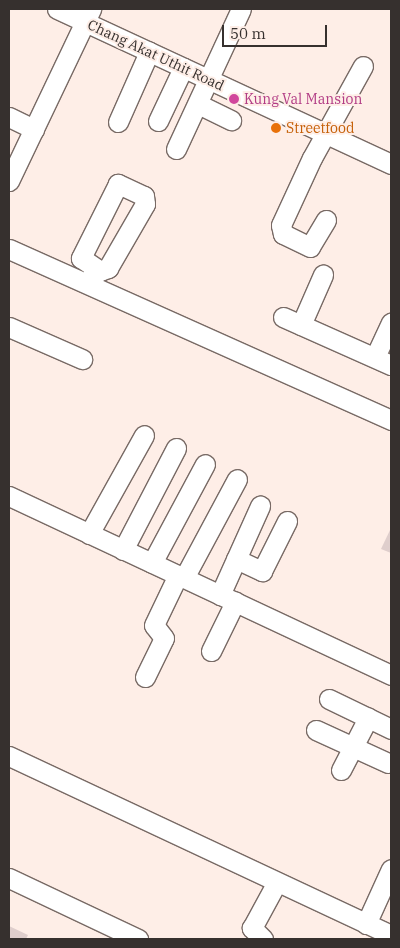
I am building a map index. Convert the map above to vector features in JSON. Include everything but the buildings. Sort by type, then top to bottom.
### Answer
[{"type":"street","name":"Chang Akat Uthit Road","points":[[57,9],[88,16],[149,52],[391,164]]},
{"type":"street","points":[[176,149],[210,80],[241,9]]},
{"type":"street","points":[[9,181],[88,16]]},
{"type":"street","points":[[118,122],[149,52]]},
{"type":"street","points":[[326,220],[310,247],[282,234],[285,217],[363,66]]},
{"type":"street","points":[[158,121],[183,68]]},
{"type":"street","points":[[198,104],[232,120]]},
{"type":"street","points":[[9,117],[34,129]]},
{"type":"street","points":[[9,249],[95,276],[391,420]]},
{"type":"street","points":[[301,325],[323,275]]},
{"type":"street","points":[[283,317],[383,361],[391,322]]},
{"type":"street","points":[[9,327],[82,359]]},
{"type":"street","points":[[89,534],[144,435]]},
{"type":"street","points":[[123,550],[176,448]]},
{"type":"street","points":[[152,563],[205,464]]},
{"type":"street","points":[[145,677],[164,638],[154,625],[237,479]]},
{"type":"street","points":[[9,496],[391,675]]},
{"type":"street","points":[[211,651],[228,598],[236,559],[260,506]]},
{"type":"street","points":[[236,559],[262,571],[287,522]]},
{"type":"street","points":[[329,698],[391,729]]},
{"type":"street","points":[[341,770],[368,718]]},
{"type":"street","points":[[316,730],[388,763]]},
{"type":"street","points":[[9,756],[388,936]]},
{"type":"street","points":[[366,924],[391,868]]},
{"type":"street","points":[[9,878],[138,939]]},
{"type":"street","points":[[263,939],[252,928],[277,882]]},
{"type":"place","name":"Kung Val Mansion","points":[[234,99]]},
{"type":"place","name":"Streetfood","points":[[276,128]]}]
